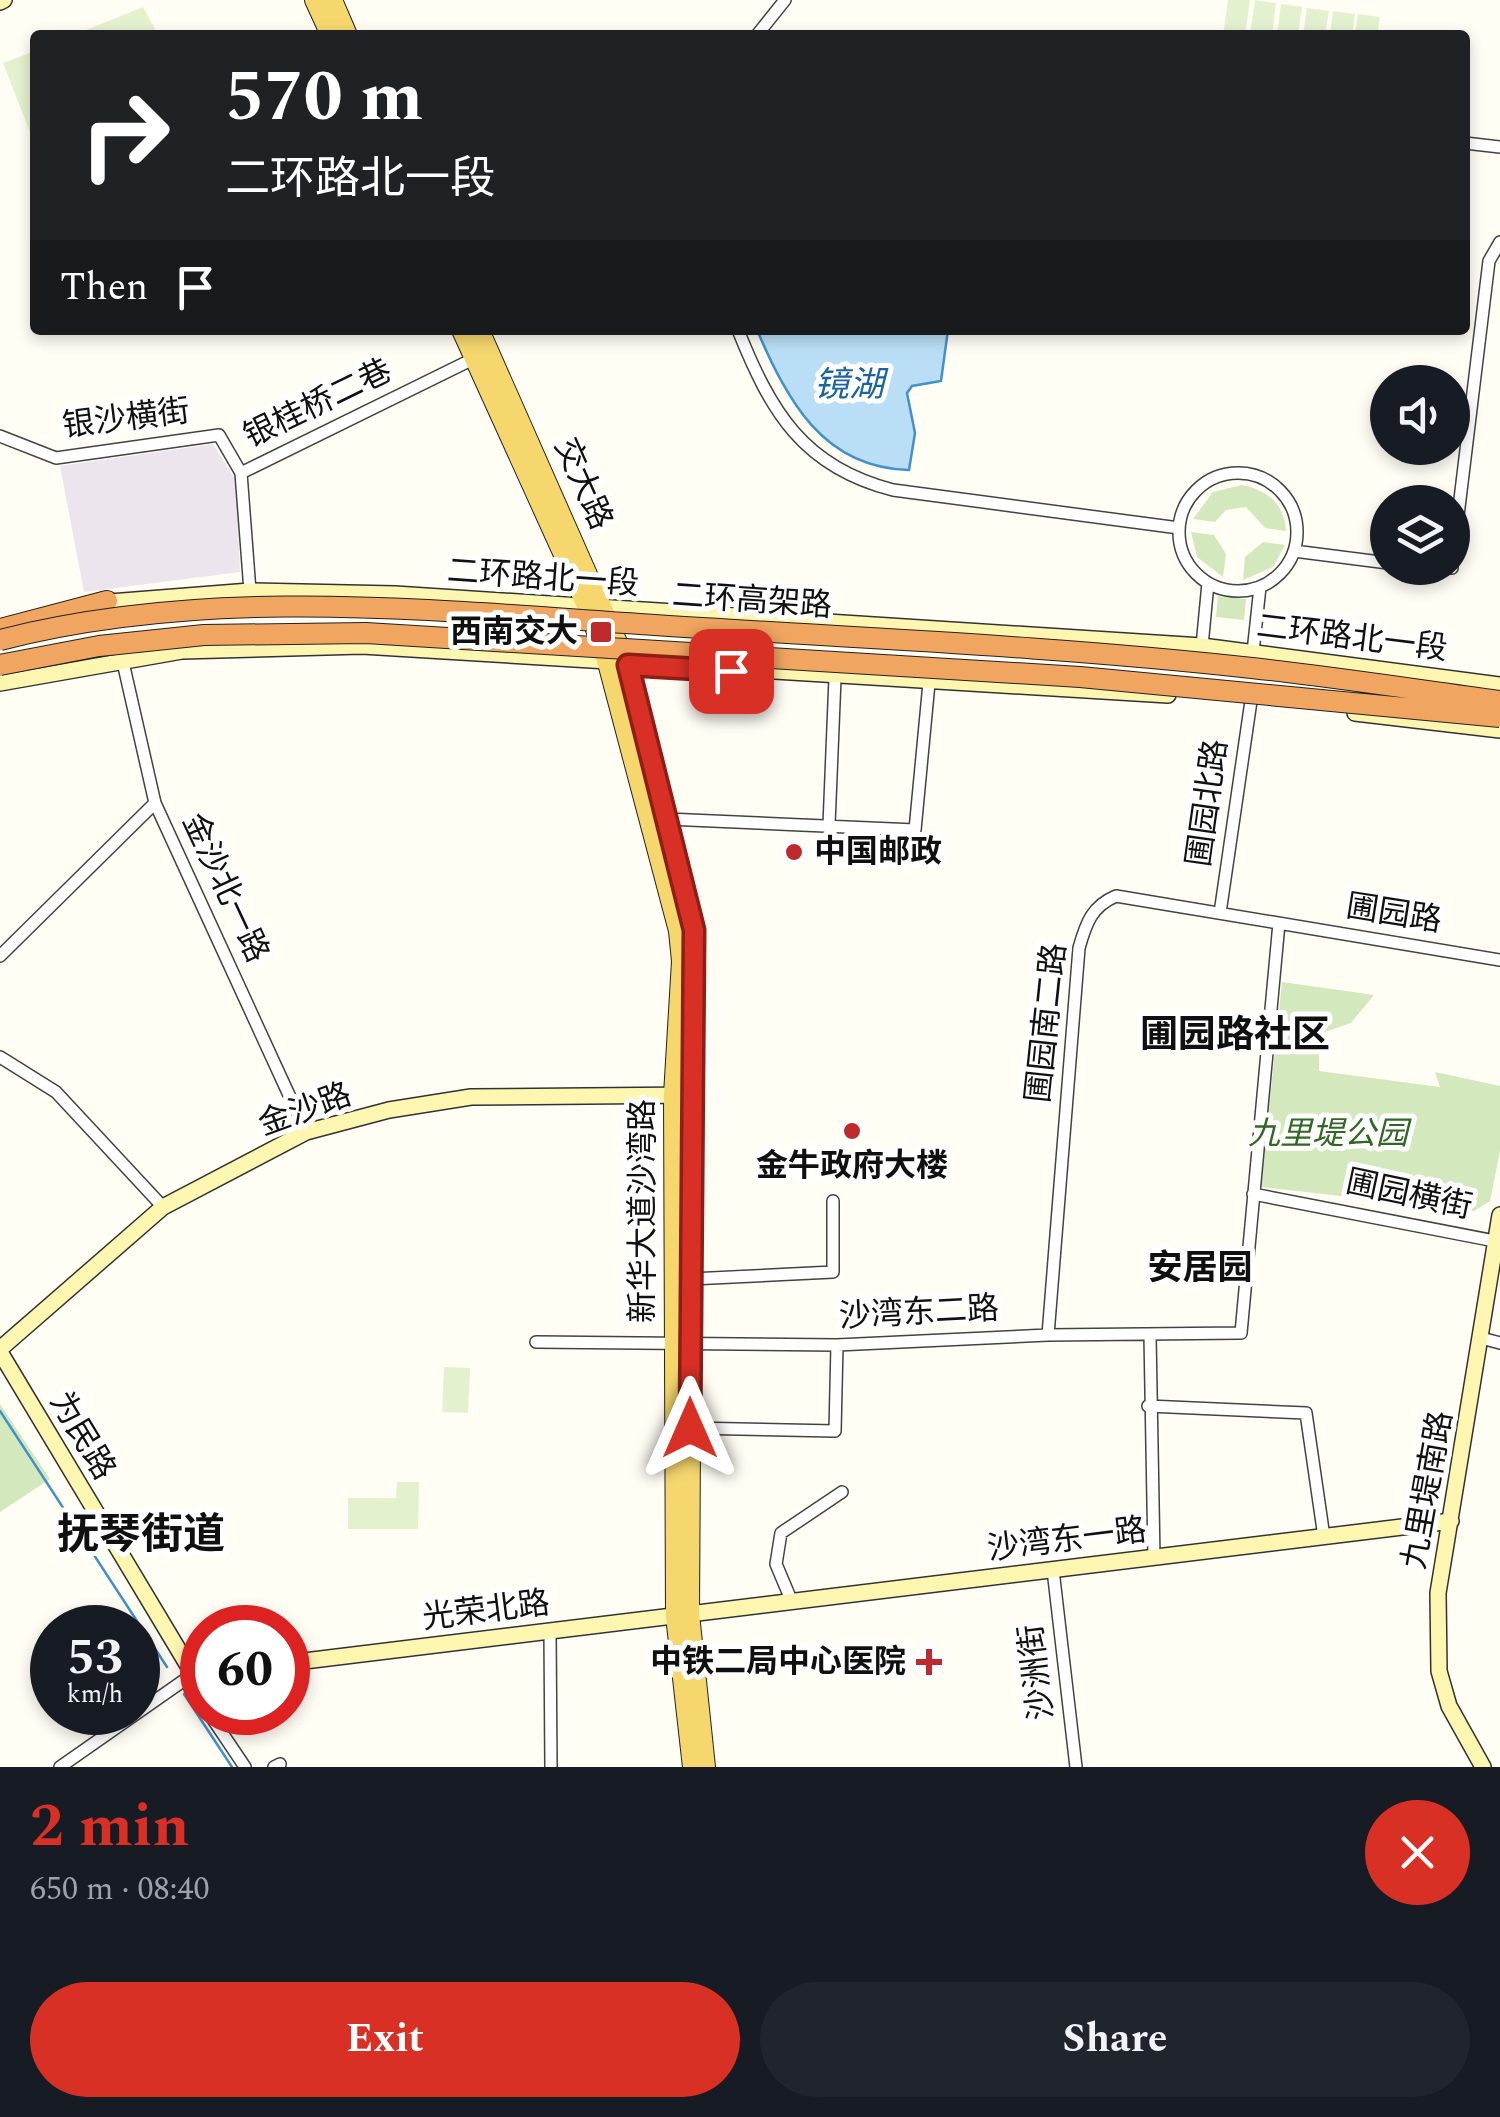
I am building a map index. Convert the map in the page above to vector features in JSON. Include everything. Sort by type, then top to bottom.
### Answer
[{"type":"highway","points":[[0,625],[107,602]]},
{"type":"highway","name":"二环高架路","points":[[0,640],[60,626],[204,608],[389,606],[1059,650],[1253,668],[1500,701]]},
{"type":"highway","name":"二环高架路","points":[[0,665],[99,646],[204,635],[366,633],[1080,677],[1500,717]]},
{"type":"main road","points":[[314,0],[328,30]]},
{"type":"main road","points":[[333,0],[346,30]]},
{"type":"main road","name":"交大路","points":[[463,335],[588,610],[608,664]]},
{"type":"main road","name":"交大路","points":[[482,335],[608,611],[628,665]]},
{"type":"main road","name":"二环路北一段","points":[[107,602],[250,592],[395,594],[588,610],[1202,646],[1500,684]]},
{"type":"main road","points":[[0,683],[122,658],[182,651],[362,646],[1251,701],[1500,730]]},
{"type":"main road","name":"新华大道沙湾路","points":[[608,664],[678,931],[681,961],[683,1615],[692,1767]]},
{"type":"main road","name":"新华大道沙湾路","points":[[628,665],[694,930],[683,1095],[691,1279],[682,1342],[690,1428],[683,1615],[706,1767]]},
{"type":"main road","name":"金沙路","points":[[0,1350],[163,1207],[306,1132],[389,1110],[471,1097],[683,1095]]},
{"type":"main road","name":"九里堤南路","points":[[1483,1767],[1449,1706],[1439,1671],[1438,1593],[1500,1215]]},
{"type":"main road","name":"为民路","points":[[0,1350],[180,1645]]},
{"type":"main road","name":"沙湾东一路","points":[[683,1615],[1451,1522]]},
{"type":"main road","name":"光荣北路","points":[[310,1660],[683,1615]]},
{"type":"street","points":[[760,30],[786,0]]},
{"type":"street","points":[[1470,144],[1500,147]]},
{"type":"street","points":[[1462,485],[1489,261],[1500,242]]},
{"type":"street","points":[[740,335],[781,418],[811,452],[854,480],[894,490],[1179,528]]},
{"type":"street","name":"银桂桥二巷","points":[[241,473],[474,358]]},
{"type":"street","name":"银沙横街","points":[[0,436],[56,458],[219,436],[241,473]]},
{"type":"street","points":[[241,473],[250,592]]},
{"type":"street","points":[[1241,473],[1259,476],[1288,500],[1296,517],[1294,550],[1285,570],[1260,587],[1233,592],[1208,583],[1184,558],[1179,528],[1188,499],[1202,484],[1241,473]]},
{"type":"street","points":[[1294,550],[1370,560]]},
{"type":"street","points":[[1202,646],[1208,583]]},
{"type":"street","points":[[1253,652],[1260,587]]},
{"type":"street","name":"金沙北一路","points":[[122,658],[155,803],[306,1132]]},
{"type":"street","points":[[829,824],[834,678]]},
{"type":"street","points":[[668,819],[915,830],[929,682]]},
{"type":"street","name":"圃园北路","points":[[1220,913],[1251,701]]},
{"type":"street","points":[[0,956],[155,803]]},
{"type":"street","name":"圃园南二路","points":[[1048,1334],[1079,948],[1086,922],[1100,902],[1116,896],[1278,923]]},
{"type":"street","points":[[1252,1194],[1278,923]]},
{"type":"street","name":"圃园路","points":[[1278,923],[1500,960]]},
{"type":"street","points":[[0,1057],[56,1092],[163,1207]]},
{"type":"street","name":"沙湾东二路","points":[[536,1342],[837,1345],[1048,1334],[1241,1332],[1252,1194]]},
{"type":"street","name":"圃园横街","points":[[1252,1194],[1498,1241]]},
{"type":"street","points":[[691,1279],[833,1272],[832,1201]]},
{"type":"street","points":[[1150,1335],[1148,1406],[1154,1558]]},
{"type":"street","points":[[1481,1338],[1500,1343]]},
{"type":"street","points":[[690,1428],[835,1431],[837,1345]]},
{"type":"street","points":[[1148,1406],[1306,1413],[1324,1537]]},
{"type":"street","points":[[792,1602],[776,1564],[781,1533],[842,1492]]},
{"type":"street","name":"沙洲街","points":[[1053,1570],[1076,1767]]},
{"type":"street","points":[[550,1631],[551,1767]]},
{"type":"street","points":[[60,1767],[180,1686]]},
{"type":"street","points":[[223,1735],[245,1767]]},
{"type":"shaded area","points":[[213,444],[236,481],[240,572],[84,592],[60,466]]},
{"type":"green space","points":[[1228,0],[1250,0],[1246,30],[1224,30]]},
{"type":"green space","points":[[1255,0],[1276,3],[1273,30],[1251,30]]},
{"type":"green space","points":[[1281,4],[1302,7],[1299,30],[1278,30]]},
{"type":"green space","points":[[143,7],[155,30],[86,30]]},
{"type":"green space","points":[[1307,8],[1329,11],[1326,30],[1304,30]]},
{"type":"green space","points":[[1333,11],[1355,14],[1353,30],[1331,30]]},
{"type":"green space","points":[[1358,14],[1380,17],[1378,30],[1356,30]]},
{"type":"green space","points":[[30,53],[30,132],[3,63]]},
{"type":"green space","points":[[1242,485],[1273,500],[1282,513],[1286,531],[1265,528],[1246,507],[1226,510],[1215,522],[1193,519],[1213,492]]},
{"type":"green space","points":[[1191,532],[1214,535],[1226,554],[1223,577],[1197,557]]},
{"type":"green space","points":[[1263,542],[1285,545],[1273,567],[1243,580],[1245,557]]},
{"type":"green space","points":[[1218,596],[1246,599],[1244,620],[1216,617]]},
{"type":"green space","name":"九里堤公园","points":[[1282,982],[1374,995],[1351,1023],[1319,1034],[1319,1071],[1440,1087],[1435,1072],[1500,1086],[1500,1151],[1490,1201],[1474,1211],[1261,1187]]},
{"type":"green space","points":[[444,1367],[470,1368],[468,1413],[442,1412]]},
{"type":"green space","points":[[0,1404],[50,1479],[0,1512]]},
{"type":"green space","points":[[397,1482],[419,1482],[418,1529],[348,1529],[348,1498],[396,1498]]},
{"type":"water","name":"镜湖","points":[[759,335],[947,335],[941,381],[912,386],[907,393],[915,433],[909,470],[853,457],[831,443],[795,404]]},
{"type":"waterway","points":[[0,1411],[167,1667]]},
{"type":"waterway","points":[[211,1735],[232,1767]]},
{"type":"place","name":"西南交大","points":[[601,632]]},
{"type":"place","name":"中国邮政","points":[[794,852]]},
{"type":"place","name":"金牛政府大楼","points":[[852,1131]]},
{"type":"place","name":"中铁二局中心医院","points":[[929,1662]]},
{"type":"district","name":"圃园路社区","points":[[1235,1036]]},
{"type":"district","name":"安居园","points":[[1200,1268]]},
{"type":"district","name":"抚琴街道","points":[[141,1535]]},
{"type":"route","points":[[690,1428],[694,930],[628,665],[731,671]]}]
